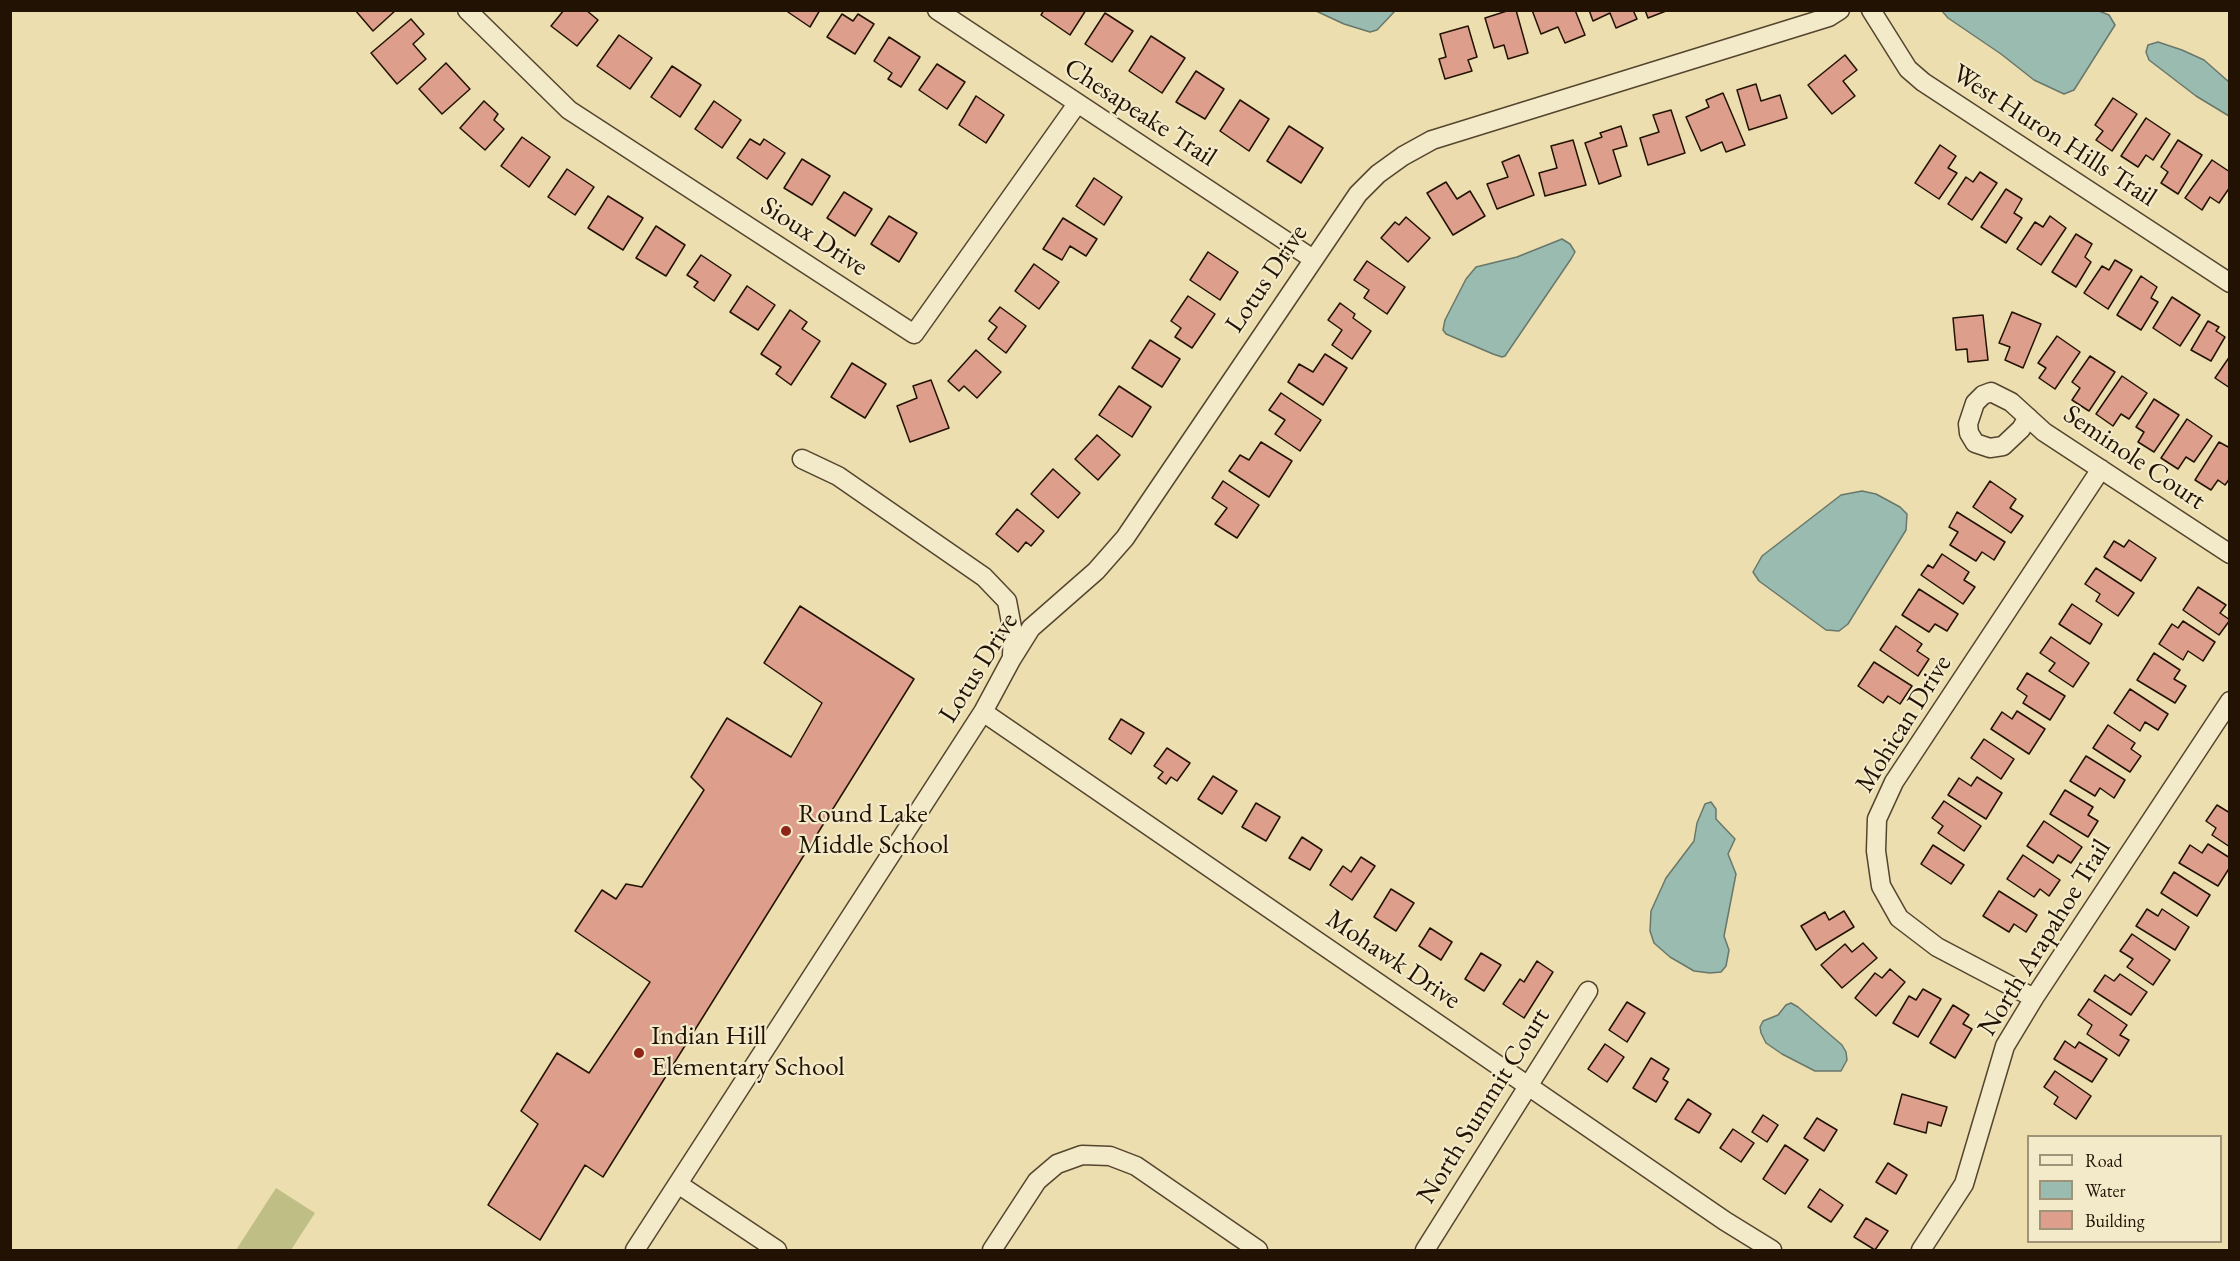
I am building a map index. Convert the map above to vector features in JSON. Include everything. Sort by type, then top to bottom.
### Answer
[{"type":"street","name":"Sioux Drive","points":[[467,10],[569,110],[914,334],[1077,104]]},
{"type":"street","name":"Chesapeake Trail","points":[[937,10],[1313,259]]},
{"type":"street","name":"Lotus Drive","points":[[635,1251],[919,813],[983,712],[1031,628],[1096,571],[1125,538],[1335,225],[1365,187],[1395,162],[1432,140],[1817,20],[1840,10]]},
{"type":"street","name":"West Huron Hills Trail","points":[[1871,10],[1908,69],[1923,82],[2229,283]]},
{"type":"street","name":"Seminole Court","points":[[2028,417],[2021,429],[2003,446],[1990,448],[1975,443],[1969,433],[1968,424],[1975,403],[1983,395],[1991,392],[2011,402],[2028,417],[2044,432],[2229,554]]},
{"type":"street","points":[[802,459],[838,476],[984,577],[1007,601],[1013,633],[1011,660]]},
{"type":"street","name":"Mohican Drive","points":[[2034,998],[1938,947],[1899,918],[1881,886],[1876,851],[1877,819],[1894,782],[2101,469]]},
{"type":"street","name":"North Arapahoe Trail","points":[[1921,1251],[1964,1184],[2005,1046],[2034,998],[2229,701]]},
{"type":"street","name":"Mohawk Drive","points":[[983,712],[1772,1251]]},
{"type":"street","name":"North Summit Court","points":[[1425,1251],[1588,991]]},
{"type":"street","points":[[992,1251],[1037,1181],[1057,1164],[1082,1155],[1110,1156],[1136,1166],[1258,1251]]},
{"type":"street","points":[[678,1184],[777,1251]]},
{"type":"green space","points":[[276,1188],[315,1213],[291,1250],[236,1250]]},
{"type":"water","points":[[1316,11],[1395,11],[1377,30],[1370,32],[1344,24]]},
{"type":"water","points":[[1942,11],[2099,11],[2109,15],[2115,25],[2074,90],[2064,94],[2034,80],[1948,18]]},
{"type":"water","points":[[2158,42],[2204,60],[2229,82],[2229,116],[2196,96],[2149,60],[2146,52],[2148,45]]},
{"type":"water","points":[[1562,239],[1570,244],[1575,252],[1505,356],[1493,354],[1446,334],[1443,330],[1445,320],[1466,279],[1476,267],[1517,257]]},
{"type":"water","points":[[1862,491],[1876,494],[1900,507],[1907,514],[1906,530],[1848,624],[1839,631],[1826,630],[1759,581],[1753,572],[1762,556],[1841,495]]},
{"type":"water","points":[[1711,802],[1716,809],[1716,819],[1735,839],[1728,854],[1736,874],[1724,936],[1729,950],[1726,966],[1721,972],[1710,973],[1694,971],[1670,957],[1654,943],[1650,931],[1651,911],[1666,878],[1694,841],[1697,823],[1705,804]]},
{"type":"water","points":[[1791,1003],[1842,1045],[1847,1060],[1841,1071],[1815,1071],[1766,1043],[1760,1027],[1763,1021],[1778,1015],[1786,1005]]},
{"type":"building","points":[[355,10],[396,10],[373,31]]},
{"type":"building","points":[[564,10],[586,10],[598,20],[577,46],[551,26]]},
{"type":"building","points":[[785,10],[820,10],[810,27]]},
{"type":"building","points":[[1044,10],[1086,10],[1070,35],[1041,15]]},
{"type":"building","points":[[1516,10],[1528,53],[1508,59],[1504,45],[1494,48],[1485,18]]},
{"type":"building","points":[[1532,10],[1575,10],[1585,35],[1565,43],[1558,27],[1541,34]]},
{"type":"building","points":[[1589,10],[1633,10],[1637,19],[1616,28],[1610,13],[1593,21]]},
{"type":"building","points":[[1645,10],[1665,10],[1666,11],[1648,18]]},
{"type":"building","points":[[1105,13],[1133,31],[1112,62],[1085,44]]},
{"type":"building","points":[[842,14],[853,21],[858,14],[874,24],[855,54],[827,37]]},
{"type":"building","points":[[411,19],[424,34],[413,44],[426,59],[397,84],[371,53]]},
{"type":"building","points":[[1468,26],[1477,57],[1468,60],[1472,71],[1445,79],[1439,59],[1446,57],[1440,34]]},
{"type":"building","points":[[619,35],[652,58],[630,89],[597,66]]},
{"type":"building","points":[[1151,36],[1185,58],[1162,93],[1129,71]]},
{"type":"building","points":[[889,37],[920,57],[901,87],[888,79],[892,73],[874,61]]},
{"type":"building","points":[[1845,55],[1857,70],[1843,81],[1855,96],[1832,114],[1808,85]]},
{"type":"building","points":[[446,63],[470,89],[442,114],[419,89]]},
{"type":"building","points":[[937,64],[965,82],[947,109],[919,90]]},
{"type":"building","points":[[672,66],[701,85],[680,117],[651,97]]},
{"type":"building","points":[[1196,71],[1224,89],[1205,119],[1176,102]]},
{"type":"building","points":[[1756,84],[1761,101],[1780,95],[1787,118],[1749,130],[1737,90]]},
{"type":"building","points":[[1723,93],[1745,145],[1726,152],[1722,142],[1701,151],[1686,117],[1709,107],[1706,100]]},
{"type":"building","points":[[976,96],[1004,115],[986,143],[959,125]]},
{"type":"building","points":[[2113,98],[2137,114],[2112,151],[2096,140],[2103,131],[2095,125]]},
{"type":"building","points":[[1240,100],[1269,119],[1249,151],[1220,131]]},
{"type":"building","points":[[484,101],[498,114],[494,120],[504,129],[485,150],[460,128]]},
{"type":"building","points":[[714,101],[741,120],[722,148],[695,129]]},
{"type":"building","points":[[1671,110],[1685,153],[1648,165],[1640,138],[1659,132],[1653,115]]},
{"type":"building","points":[[2146,118],[2170,134],[2153,160],[2146,155],[2138,167],[2121,156]]},
{"type":"building","points":[[1289,126],[1323,148],[1301,183],[1267,161]]},
{"type":"building","points":[[1621,126],[1627,146],[1613,150],[1621,176],[1599,184],[1585,143],[1602,137],[1600,133]]},
{"type":"building","points":[[522,137],[550,157],[529,187],[501,166]]},
{"type":"building","points":[[750,139],[760,145],[764,139],[785,153],[767,179],[737,158]]},
{"type":"building","points":[[1573,140],[1586,185],[1545,196],[1539,173],[1557,168],[1551,146]]},
{"type":"building","points":[[2178,140],[2202,155],[2178,194],[2161,183],[2168,172],[2161,167]]},
{"type":"building","points":[[1940,145],[1956,156],[1948,168],[1957,173],[1939,199],[1915,183]]},
{"type":"building","points":[[1519,155],[1534,195],[1497,209],[1487,184],[1508,177],[1502,162]]},
{"type":"building","points":[[802,159],[830,176],[812,205],[784,188]]},
{"type":"building","points":[[2212,160],[2230,172],[2230,187],[2219,203],[2210,197],[2202,210],[2185,198]]},
{"type":"building","points":[[567,169],[594,187],[575,215],[548,197]]},
{"type":"building","points":[[1980,172],[1997,183],[1972,220],[1948,204],[1966,177],[1973,182]]},
{"type":"building","points":[[1094,178],[1122,197],[1104,225],[1076,206]]},
{"type":"building","points":[[1446,182],[1457,199],[1470,191],[1485,216],[1453,235],[1427,193]]},
{"type":"building","points":[[2006,189],[2022,199],[2014,213],[2022,218],[2006,243],[1981,227]]},
{"type":"building","points":[[844,192],[872,209],[855,236],[827,218]]},
{"type":"building","points":[[608,196],[643,218],[623,250],[588,228]]},
{"type":"building","points":[[889,216],[917,233],[899,262],[871,244]]},
{"type":"building","points":[[2050,216],[2066,228],[2041,265],[2017,249],[2035,222],[2043,227]]},
{"type":"building","points":[[1406,217],[1430,238],[1408,262],[1381,238],[1395,222],[1399,225]]},
{"type":"building","points":[[1063,218],[1097,239],[1086,256],[1070,246],[1062,260],[1043,249]]},
{"type":"building","points":[[656,226],[685,245],[666,276],[636,258]]},
{"type":"building","points":[[2076,234],[2092,244],[2085,257],[2091,262],[2076,287],[2052,272]]},
{"type":"building","points":[[1208,252],[1238,272],[1220,300],[1190,280]]},
{"type":"building","points":[[701,255],[731,275],[714,301],[694,287],[698,282],[687,275]]},
{"type":"building","points":[[2115,260],[2132,270],[2108,309],[2084,293],[2102,266],[2109,270]]},
{"type":"building","points":[[1367,261],[1405,287],[1387,314],[1364,298],[1369,290],[1354,280]]},
{"type":"building","points":[[1034,264],[1059,282],[1039,309],[1015,291]]},
{"type":"building","points":[[2141,276],[2157,287],[2151,298],[2158,302],[2141,330],[2117,315]]},
{"type":"building","points":[[747,286],[775,305],[758,330],[730,312]]},
{"type":"building","points":[[1188,296],[1215,314],[1192,348],[1175,337],[1181,328],[1171,321]]},
{"type":"building","points":[[2172,297],[2200,315],[2180,346],[2153,328]]},
{"type":"building","points":[[1340,303],[1355,314],[1353,318],[1371,331],[1352,359],[1332,345],[1342,330],[1328,320]]},
{"type":"building","points":[[1000,307],[1026,326],[1006,353],[988,339],[997,327],[989,321]]},
{"type":"building","points":[[790,310],[807,322],[802,329],[820,341],[791,385],[776,374],[781,367],[761,354]]},
{"type":"building","points":[[2012,312],[2041,324],[2023,368],[2005,360],[2010,347],[1999,343]]},
{"type":"building","points":[[1983,315],[1988,360],[1968,362],[1967,349],[1956,350],[1953,318]]},
{"type":"building","points":[[2208,321],[2219,327],[2216,331],[2225,337],[2211,361],[2191,350]]},
{"type":"building","points":[[2057,336],[2080,352],[2055,389],[2039,378],[2046,368],[2038,363]]},
{"type":"building","points":[[1150,340],[1180,359],[1162,387],[1132,368]]},
{"type":"building","points":[[976,350],[1001,372],[977,398],[964,386],[959,391],[948,381]]},
{"type":"building","points":[[1325,354],[1347,368],[1323,405],[1288,382],[1299,364],[1313,372]]},
{"type":"building","points":[[2090,356],[2115,372],[2089,411],[2072,400],[2080,388],[2072,382]]},
{"type":"building","points":[[2230,356],[2230,388],[2215,378]]},
{"type":"building","points":[[852,363],[886,384],[865,418],[831,397]]},
{"type":"building","points":[[2122,376],[2147,393],[2129,419],[2121,414],[2113,426],[2096,414]]},
{"type":"building","points":[[931,380],[949,428],[910,442],[897,406],[917,398],[913,386]]},
{"type":"building","points":[[1119,386],[1151,407],[1132,437],[1099,415]]},
{"type":"building","points":[[1281,393],[1321,420],[1300,451],[1275,434],[1285,420],[1269,410]]},
{"type":"building","points":[[2154,399],[2179,415],[2154,452],[2138,442],[2144,432],[2136,427]]},
{"type":"building","points":[[2187,419],[2212,436],[2194,462],[2186,457],[2178,469],[2161,458]]},
{"type":"building","points":[[1097,435],[1120,455],[1098,480],[1075,459]]},
{"type":"building","points":[[1261,442],[1292,461],[1269,497],[1229,471],[1240,455],[1249,460]]},
{"type":"building","points":[[2219,442],[2230,448],[2230,478],[2225,485],[2218,480],[2211,490],[2195,480]]},
{"type":"building","points":[[1053,469],[1080,493],[1058,518],[1031,494]]},
{"type":"building","points":[[1223,481],[1259,505],[1237,538],[1215,524],[1227,508],[1212,498]]},
{"type":"building","points":[[1990,481],[2016,499],[2010,508],[2023,516],[2011,533],[1973,507]]},
{"type":"building","points":[[1017,509],[1044,531],[1031,546],[1026,542],[1018,552],[996,534]]},
{"type":"building","points":[[1957,512],[2005,542],[1994,560],[1982,552],[1976,561],[1950,545],[1958,532],[1949,527]]},
{"type":"building","points":[[2129,540],[2156,558],[2141,581],[2104,557],[2114,541],[2124,547]]},
{"type":"building","points":[[1942,554],[1969,572],[1964,580],[1975,587],[1963,604],[1921,575],[1928,565],[1933,568]]},
{"type":"building","points":[[2096,568],[2134,593],[2118,616],[2096,601],[2100,594],[2085,584]]},
{"type":"building","points":[[2198,587],[2226,605],[2220,613],[2230,620],[2219,635],[2183,610]]},
{"type":"building","points":[[1919,589],[1958,614],[1947,631],[1935,624],[1929,632],[1902,615]]},
{"type":"building","points":[[2072,604],[2102,624],[2090,644],[2059,624]]},
{"type":"building","points":[[800,606],[914,679],[603,1177],[585,1165],[540,1240],[488,1205],[538,1124],[521,1111],[557,1053],[589,1073],[650,982],[575,931],[602,890],[616,899],[626,884],[642,887],[704,790],[691,777],[727,718],[791,757],[822,703],[764,663]]},
{"type":"building","points":[[2183,621],[2215,642],[2203,661],[2188,651],[2183,660],[2159,644],[2172,624],[2178,628]]},
{"type":"building","points":[[1896,626],[1922,644],[1917,651],[1929,659],[1918,676],[1880,650]]},
{"type":"building","points":[[2051,637],[2089,663],[2073,687],[2049,671],[2055,663],[2040,653]]},
{"type":"building","points":[[2154,653],[2180,670],[2174,679],[2186,686],[2175,703],[2137,680]]},
{"type":"building","points":[[1874,662],[1912,686],[1900,704],[1888,696],[1883,703],[1858,686]]},
{"type":"building","points":[[2027,673],[2065,696],[2050,720],[2023,703],[2027,696],[2017,689]]},
{"type":"building","points":[[2130,689],[2168,714],[2158,730],[2145,722],[2140,731],[2114,713]]},
{"type":"building","points":[[2017,711],[2045,729],[2029,754],[1991,729],[2002,712],[2012,719]]},
{"type":"building","points":[[1121,719],[1144,733],[1131,754],[1109,739]]},
{"type":"building","points":[[2108,725],[2135,743],[2131,749],[2141,756],[2130,772],[2093,748]]},
{"type":"building","points":[[1984,739],[2014,759],[2001,779],[1971,758]]},
{"type":"building","points":[[1167,748],[1190,763],[1177,781],[1171,777],[1166,784],[1158,778],[1163,772],[1154,766]]},
{"type":"building","points":[[2086,756],[2125,780],[2114,798],[2100,788],[2095,796],[2070,781]]},
{"type":"building","points":[[1213,776],[1237,791],[1222,814],[1198,799]]},
{"type":"building","points":[[1977,777],[2002,793],[1986,819],[1948,795],[1959,778],[1971,786]]},
{"type":"building","points":[[2065,790],[2093,807],[2088,815],[2098,821],[2088,837],[2050,814]]},
{"type":"building","points":[[1944,801],[1981,826],[1964,851],[1938,833],[1943,826],[1932,818]]},
{"type":"building","points":[[1256,803],[1280,817],[1266,841],[1242,827]]},
{"type":"building","points":[[2217,805],[2230,813],[2230,847],[2212,835],[2216,828],[2206,821]]},
{"type":"building","points":[[2044,821],[2082,847],[2071,863],[2058,855],[2053,863],[2027,846]]},
{"type":"building","points":[[1302,837],[1322,850],[1310,870],[1289,858]]},
{"type":"building","points":[[2208,844],[2230,858],[2230,867],[2218,886],[2179,863],[2190,845],[2202,853]]},
{"type":"building","points":[[1933,845],[1964,865],[1951,884],[1921,864]]},
{"type":"building","points":[[2023,855],[2060,880],[2049,896],[2040,889],[2034,897],[2007,879]]},
{"type":"building","points":[[1361,857],[1375,866],[1352,900],[1330,885],[1343,866],[1351,872]]},
{"type":"building","points":[[2174,872],[2210,895],[2197,916],[2161,893]]},
{"type":"building","points":[[1391,889],[1414,903],[1396,931],[1374,917]]},
{"type":"building","points":[[1999,891],[2037,915],[2026,932],[2014,924],[2009,932],[1983,916]]},
{"type":"building","points":[[2147,909],[2158,916],[2162,909],[2189,927],[2175,950],[2136,926]]},
{"type":"building","points":[[1844,911],[1854,927],[1816,950],[1801,926],[1825,912],[1829,920]]},
{"type":"building","points":[[1430,928],[1452,942],[1441,960],[1419,946]]},
{"type":"building","points":[[2132,934],[2170,960],[2153,985],[2127,967],[2133,959],[2120,951]]},
{"type":"building","points":[[1863,943],[1877,958],[1842,988],[1821,965],[1845,944],[1852,952]]},
{"type":"building","points":[[1481,953],[1501,965],[1484,991],[1465,979]]},
{"type":"building","points":[[1537,961],[1553,972],[1524,1018],[1503,1004],[1520,979],[1524,982]]},
{"type":"building","points":[[1890,969],[1905,982],[1876,1016],[1855,998],[1875,973],[1882,978]]},
{"type":"building","points":[[2120,974],[2147,992],[2131,1015],[2094,991],[2105,975],[2114,981]]},
{"type":"building","points":[[1923,989],[1941,999],[1918,1037],[1893,1023],[1909,996],[1916,1000]]},
{"type":"building","points":[[2089,999],[2127,1025],[2120,1035],[2129,1040],[2119,1056],[2087,1034],[2092,1025],[2078,1015]]},
{"type":"building","points":[[1627,1002],[1645,1013],[1627,1042],[1609,1030]]},
{"type":"building","points":[[1953,1005],[1969,1015],[1963,1024],[1972,1029],[1955,1058],[1930,1043]]},
{"type":"building","points":[[2065,1041],[2075,1048],[2079,1042],[2107,1059],[2092,1082],[2054,1059]]},
{"type":"building","points":[[1605,1044],[1624,1057],[1607,1082],[1588,1069]]},
{"type":"building","points":[[1651,1058],[1669,1069],[1663,1079],[1668,1082],[1656,1102],[1633,1088]]},
{"type":"building","points":[[2055,1071],[2091,1096],[2076,1119],[2054,1104],[2058,1097],[2044,1087]]},
{"type":"building","points":[[1902,1094],[1947,1107],[1941,1126],[1928,1122],[1926,1133],[1894,1124]]},
{"type":"building","points":[[1688,1099],[1711,1114],[1699,1133],[1675,1119]]},
{"type":"building","points":[[1763,1115],[1778,1125],[1767,1142],[1752,1132]]},
{"type":"building","points":[[1817,1118],[1837,1130],[1824,1151],[1804,1138]]},
{"type":"building","points":[[1733,1129],[1754,1143],[1741,1162],[1720,1148]]},
{"type":"building","points":[[1785,1145],[1808,1160],[1785,1194],[1763,1179]]},
{"type":"building","points":[[1888,1163],[1907,1175],[1896,1194],[1876,1182]]},
{"type":"building","points":[[1820,1189],[1843,1205],[1831,1222],[1808,1207]]},
{"type":"building","points":[[1866,1218],[1888,1231],[1875,1250],[1854,1237]]},
{"type":"place","name":"Round Lake Middle School","points":[[786,831]]},
{"type":"place","name":"Indian Hill Elementary School","points":[[639,1053]]}]
